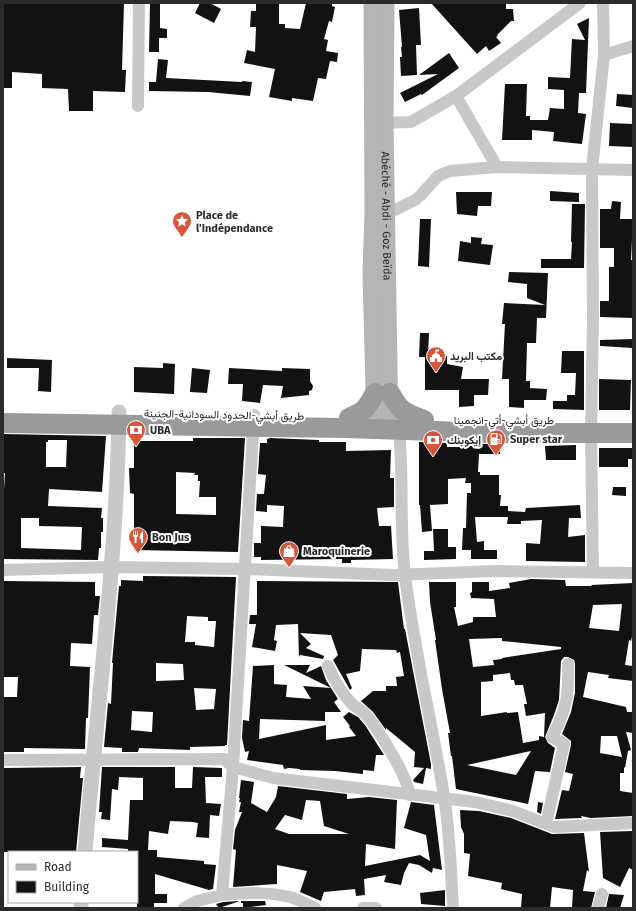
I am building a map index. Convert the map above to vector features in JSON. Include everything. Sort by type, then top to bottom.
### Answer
[{"type":"highway","points":[[349,418],[363,411],[382,393],[405,412],[424,420]]},
{"type":"highway","points":[[3,410],[119,419]]},
{"type":"highway","name":"طريق أبشي-الحدود السودانية-الجنينة","points":[[254,421],[349,418],[386,425]]},
{"type":"highway","points":[[3,423],[119,419],[254,421],[386,425],[495,433],[591,427],[633,433]]},
{"type":"highway","name":"طريق أبشي-أتي-انجمينا","points":[[386,425],[424,420],[591,427],[633,422]]},
{"type":"main road","points":[[372,3],[379,123],[380,213],[371,273],[382,393]]},
{"type":"main road","points":[[379,123],[386,3]]},
{"type":"main road","name":"Abéché - Abdi - Goz Beïda","points":[[380,213],[382,393],[386,425]]},
{"type":"street","points":[[138,106],[139,3]]},
{"type":"street","points":[[379,123],[411,122],[456,96],[580,3]]},
{"type":"street","points":[[593,572],[591,427],[593,320],[592,169],[604,55],[603,3]]},
{"type":"street","points":[[604,55],[633,46]]},
{"type":"street","points":[[456,96],[497,167]]},
{"type":"street","points":[[380,213],[415,200],[433,180],[450,171],[497,167],[633,170]]},
{"type":"street","points":[[85,851],[92,759],[112,567],[119,419]]},
{"type":"street","points":[[222,895],[233,767],[254,421]]},
{"type":"street","points":[[386,425],[401,466],[404,575],[411,623],[444,798],[450,855],[453,908]]},
{"type":"street","points":[[3,570],[112,567],[246,569],[404,575],[495,571],[633,573]]},
{"type":"street","points":[[546,824],[564,744],[552,736],[563,715],[566,703],[568,691],[568,664]]},
{"type":"street","points":[[328,666],[336,684],[354,705],[365,713],[376,728],[400,766],[410,795]]},
{"type":"street","points":[[3,760],[224,759],[233,767],[273,778],[444,798],[498,807],[513,811],[554,827],[633,823]]},
{"type":"street","points":[[184,908],[196,901],[222,895],[258,893],[275,894],[293,898],[315,908]]},
{"type":"street","points":[[598,908],[602,894]]},
{"type":"street","points":[[363,908],[376,908]]},
{"type":"building","points":[[3,3],[124,3],[122,70],[126,70],[125,92],[93,91],[93,111],[69,111],[68,89],[42,88],[42,74],[12,72],[12,88],[3,88]]},
{"type":"building","points":[[150,3],[160,3],[160,28],[167,29],[167,38],[159,38],[159,52],[149,52]]},
{"type":"building","points":[[200,3],[210,3],[221,9],[214,23],[195,13]]},
{"type":"building","points":[[256,3],[279,3],[279,24],[285,24],[285,28],[300,29],[306,3],[332,3],[332,6],[335,7],[332,22],[329,21],[324,39],[328,40],[326,51],[338,53],[337,62],[330,61],[326,79],[318,78],[313,101],[292,98],[292,101],[269,97],[275,69],[244,63],[247,50],[255,52],[256,27],[250,27],[251,11],[256,11]]},
{"type":"building","points":[[431,3],[506,3],[506,9],[513,9],[514,21],[511,21],[497,35],[498,36],[496,37],[501,43],[489,51],[486,46],[477,54]]},
{"type":"building","points":[[419,8],[421,45],[416,45],[417,75],[401,76],[400,57],[402,57],[402,47],[399,10]]},
{"type":"building","points":[[589,18],[586,93],[579,93],[578,113],[586,114],[582,144],[553,141],[554,132],[532,130],[532,140],[502,140],[505,84],[527,84],[526,116],[530,116],[530,120],[548,120],[550,108],[564,109],[564,90],[548,89],[548,77],[570,78],[572,39],[585,40],[577,24]]},
{"type":"building","points":[[449,53],[459,68],[422,95],[421,94],[405,102],[400,93],[438,74],[419,75]]},
{"type":"building","points":[[158,59],[168,60],[166,78],[252,82],[250,96],[208,92],[149,91],[149,82],[156,82]]},
{"type":"building","points":[[617,94],[633,95],[633,108],[616,106]]},
{"type":"building","points":[[610,123],[633,124],[633,147],[609,146]]},
{"type":"building","points":[[550,191],[579,193],[579,202],[550,201]]},
{"type":"building","points":[[456,192],[492,192],[491,206],[478,206],[477,216],[457,214]]},
{"type":"building","points":[[612,201],[621,202],[620,219],[633,219],[631,260],[633,260],[633,318],[600,317],[600,301],[609,301],[609,267],[614,267],[614,248],[600,248],[600,209],[611,209]]},
{"type":"building","points":[[572,204],[585,204],[584,268],[541,268],[541,259],[571,259]]},
{"type":"building","points":[[420,219],[431,219],[429,267],[418,266]]},
{"type":"building","points":[[471,237],[482,238],[481,244],[493,245],[490,265],[458,261],[460,241],[471,243]]},
{"type":"building","points":[[509,272],[548,273],[546,318],[537,318],[536,343],[527,343],[526,381],[530,381],[530,388],[547,389],[546,400],[524,400],[524,408],[509,407],[509,379],[502,379],[505,324],[502,324],[504,303],[545,305],[527,298],[527,284],[508,282]]},
{"type":"building","points":[[420,333],[429,333],[428,356],[447,356],[447,364],[463,367],[461,379],[489,379],[488,395],[474,395],[474,406],[459,407],[459,390],[425,390],[425,357],[419,357]]},
{"type":"building","points":[[633,339],[633,348],[600,346],[600,340]]},
{"type":"building","points":[[562,351],[584,351],[584,410],[553,409],[553,401],[567,401],[567,395],[575,395],[576,373],[561,373]]},
{"type":"building","points":[[7,358],[52,360],[51,392],[38,391],[39,368],[7,368]]},
{"type":"building","points":[[163,363],[175,364],[174,394],[134,392],[134,367],[163,368]]},
{"type":"building","points":[[192,368],[210,370],[207,393],[190,392]]},
{"type":"building","points":[[229,368],[282,371],[282,368],[310,369],[310,381],[313,386],[312,390],[309,391],[309,395],[281,398],[283,386],[263,385],[260,403],[242,401],[243,384],[228,384]]},
{"type":"building","points":[[599,379],[631,380],[630,410],[599,410]]},
{"type":"building","points":[[3,434],[106,436],[102,492],[49,489],[48,506],[102,508],[101,518],[103,518],[103,532],[101,532],[101,548],[99,548],[98,560],[3,559],[3,505],[5,473],[3,473]],"holes":[[[48,440],[67,440],[66,467],[46,467],[46,442],[48,442]],[[21,518],[39,518],[39,526],[82,527],[81,550],[21,548]]]},
{"type":"building","points":[[193,438],[245,438],[238,552],[134,550],[134,494],[130,493],[129,468],[134,468],[134,441],[193,441]],"holes":[[[176,472],[195,473],[194,475],[198,475],[198,481],[200,481],[199,497],[216,497],[216,515],[176,514]]]},
{"type":"building","points":[[267,439],[319,440],[319,442],[346,442],[346,451],[391,450],[390,478],[394,478],[394,507],[377,508],[379,526],[391,526],[393,559],[351,560],[351,563],[342,563],[342,559],[261,560],[261,557],[254,557],[254,543],[261,543],[261,526],[283,527],[284,506],[267,505],[267,512],[256,511],[257,494],[264,494],[266,475],[258,474],[260,443],[267,443]]},
{"type":"building","points":[[419,442],[447,443],[447,447],[468,447],[468,444],[501,444],[500,454],[479,454],[478,472],[480,472],[480,475],[499,475],[499,495],[501,495],[500,506],[508,506],[508,511],[525,512],[526,508],[580,505],[581,518],[569,518],[568,537],[585,535],[585,562],[526,561],[526,543],[540,544],[542,520],[521,521],[521,524],[507,524],[508,517],[475,517],[477,542],[484,541],[484,550],[497,550],[497,559],[471,559],[471,550],[462,550],[463,528],[466,528],[467,493],[471,493],[471,483],[465,483],[466,478],[448,479],[448,504],[430,505],[432,531],[422,532],[419,505]]},
{"type":"building","points":[[576,445],[576,460],[546,460],[545,446]]},
{"type":"building","points":[[599,448],[633,448],[633,459],[628,459],[628,467],[599,467]]},
{"type":"building","points":[[613,487],[626,487],[626,496],[612,495]]},
{"type":"building","points":[[433,529],[448,529],[448,547],[456,547],[456,559],[424,560],[424,551],[434,551]]},
{"type":"building","points":[[143,576],[236,577],[227,745],[190,747],[190,750],[139,748],[138,752],[122,752],[122,748],[104,747],[108,703],[111,704],[112,663],[119,586],[121,586],[121,580],[143,581]],"holes":[[[187,616],[208,617],[208,621],[216,621],[214,647],[195,645],[195,642],[185,642]],[[156,663],[183,664],[184,680],[156,681]],[[194,688],[216,689],[214,709],[196,710]],[[132,711],[153,712],[152,732],[131,730]]]},
{"type":"building","points":[[531,579],[565,580],[566,586],[633,583],[633,632],[631,641],[629,640],[625,665],[633,666],[633,681],[608,678],[609,675],[588,672],[583,697],[626,707],[627,712],[633,712],[633,733],[626,732],[631,750],[628,751],[624,773],[620,773],[620,791],[633,793],[633,816],[591,818],[581,816],[582,818],[555,819],[562,790],[569,791],[573,774],[565,772],[571,741],[562,734],[571,712],[575,693],[575,663],[574,660],[568,657],[564,657],[561,661],[559,700],[545,737],[548,743],[555,748],[550,772],[535,771],[528,804],[456,789],[448,733],[450,733],[442,689],[430,602],[429,582],[456,582],[456,607],[454,607],[458,626],[473,622],[473,617],[496,617],[494,599],[471,598],[470,593],[472,592],[472,582],[489,582],[489,591],[510,588],[509,583]],"holes":[[[622,604],[619,631],[589,628],[593,605]],[[502,638],[502,641],[561,647],[561,649],[502,658],[493,660],[494,665],[473,667],[469,639]],[[510,673],[511,680],[514,680],[515,685],[523,685],[527,704],[524,704],[526,716],[545,713],[544,737],[539,736],[539,740],[523,743],[518,712],[481,716],[481,682],[493,681],[493,675]],[[601,736],[617,736],[622,757],[600,753]],[[531,751],[516,775],[467,765],[526,752]]]},
{"type":"building","points":[[3,581],[95,582],[95,596],[100,596],[98,615],[94,615],[92,644],[71,643],[70,666],[90,667],[85,749],[24,748],[24,752],[3,752],[3,697],[17,697],[18,677],[3,677]]},
{"type":"building","points":[[257,581],[398,582],[404,629],[431,764],[431,769],[426,768],[423,784],[414,782],[413,780],[424,768],[414,767],[415,752],[386,728],[386,730],[373,712],[361,701],[373,691],[386,691],[386,686],[397,686],[396,677],[404,676],[400,652],[397,653],[396,650],[362,649],[360,671],[346,674],[352,688],[350,690],[333,660],[338,655],[331,635],[300,633],[311,644],[306,648],[324,656],[323,659],[300,655],[299,657],[298,624],[276,625],[274,640],[277,641],[275,651],[252,647],[256,624],[249,624],[250,615],[257,615]]},
{"type":"building","points":[[274,665],[274,684],[287,685],[286,697],[311,699],[303,686],[331,688],[284,665],[310,665],[306,673],[321,666],[326,680],[338,699],[334,702],[341,712],[325,712],[325,721],[260,719],[259,739],[326,725],[326,740],[356,736],[343,717],[349,712],[358,717],[365,725],[384,755],[376,755],[374,771],[363,770],[363,774],[289,768],[284,769],[283,765],[247,760],[249,751],[245,752],[242,738],[243,720],[249,721],[253,666]]},
{"type":"building","points":[[81,767],[80,778],[83,778],[76,851],[3,852],[3,768]]},
{"type":"building","points":[[102,767],[175,767],[175,788],[192,788],[193,767],[222,768],[222,777],[205,777],[206,803],[221,804],[219,816],[210,815],[209,838],[196,837],[198,823],[193,822],[170,821],[168,834],[149,831],[148,850],[157,850],[157,857],[204,861],[204,864],[216,865],[213,889],[209,890],[155,874],[155,894],[167,894],[167,903],[154,903],[154,908],[137,908],[138,851],[102,847],[102,838],[128,840],[130,800],[143,800],[143,778],[119,777],[118,790],[112,789],[110,820],[101,819],[102,812],[99,812]]},
{"type":"building","points":[[241,780],[254,782],[251,803],[267,812],[276,797],[278,786],[347,794],[347,799],[369,797],[397,800],[395,849],[366,844],[365,866],[420,855],[430,861],[426,835],[404,828],[411,802],[434,805],[442,870],[433,868],[432,873],[419,865],[409,863],[404,873],[401,885],[384,882],[386,875],[364,879],[365,895],[356,896],[355,889],[324,892],[321,901],[300,892],[307,871],[277,865],[277,884],[233,887],[236,850],[233,849],[235,830],[242,812],[239,812],[241,802],[239,802]],"holes":[[[306,800],[320,801],[324,826],[349,834],[289,834],[275,829],[285,815],[302,820]]]},
{"type":"building","points":[[538,802],[543,803],[541,814],[537,812]]},
{"type":"building","points":[[460,810],[479,811],[511,818],[552,834],[584,833],[589,872],[587,870],[583,891],[595,892],[591,908],[572,908],[573,890],[552,887],[550,908],[521,908],[522,894],[501,889],[502,883],[468,876],[470,854],[464,853],[464,834],[461,827]]},
{"type":"building","points":[[633,831],[633,870],[629,868],[620,887],[603,878],[600,832]]},
{"type":"building","points":[[445,890],[445,906],[421,904],[420,893]]},
{"type":"building","points":[[609,894],[624,895],[620,908],[606,908]]},
{"type":"building","points":[[240,901],[219,908],[216,904],[223,902]]},
{"type":"building","points":[[241,901],[265,901],[266,905],[243,908],[243,903],[241,903]]},
{"type":"place","name":"Place de l'Indépendance","points":[[182,238]]},
{"type":"place","name":"مكتب البريد","points":[[436,373]]},
{"type":"place","name":"UBA","points":[[136,447]]},
{"type":"place","name":"Super star","points":[[496,456]]},
{"type":"place","name":"إيكوبنك","points":[[433,457]]},
{"type":"place","name":"Bon Jus","points":[[138,554]]},
{"type":"place","name":"Maroquinerie","points":[[289,568]]}]
